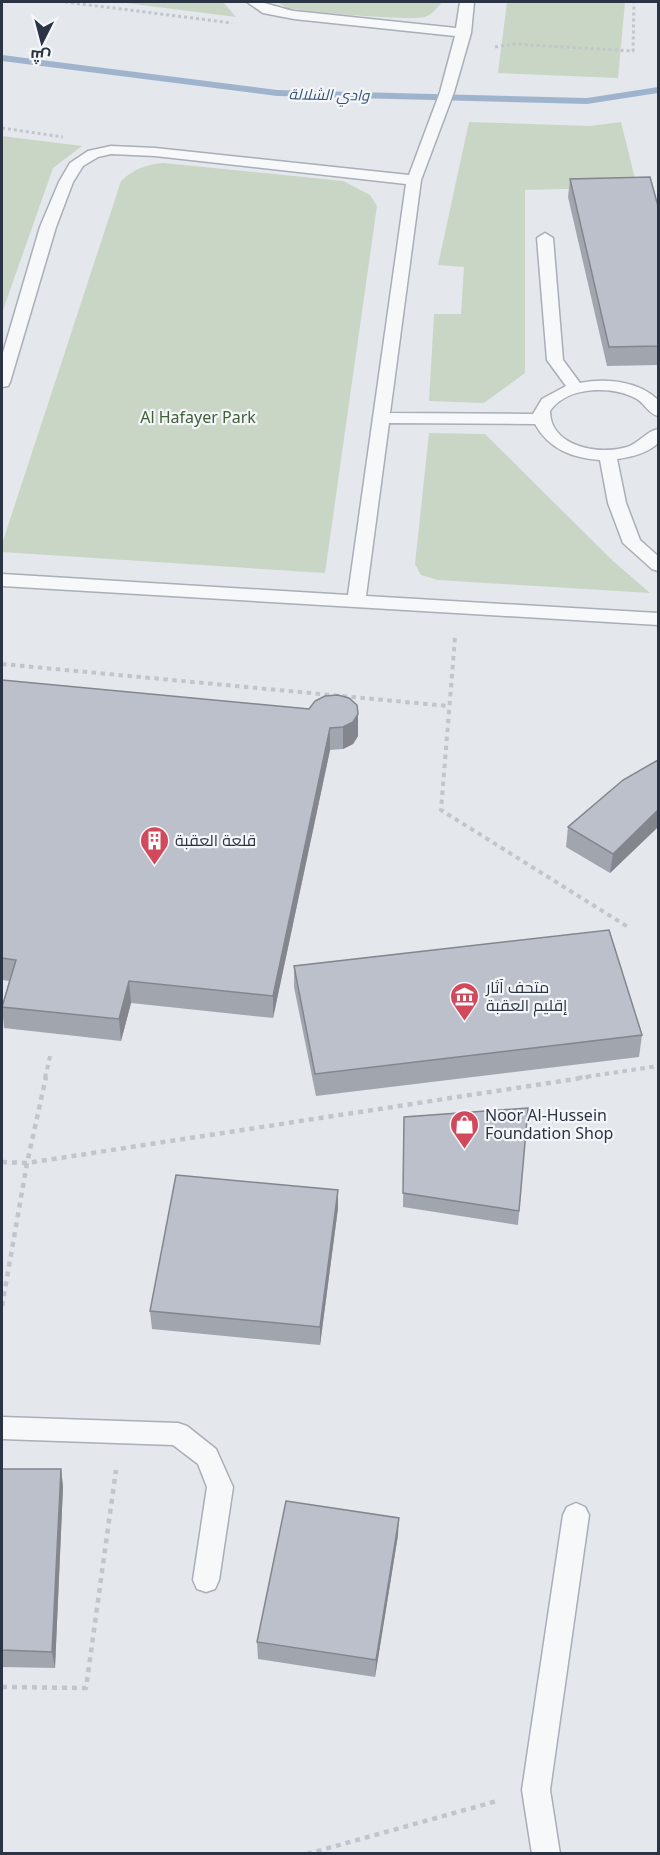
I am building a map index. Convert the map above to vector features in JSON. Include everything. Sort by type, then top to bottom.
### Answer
[{"type":"lane","points":[[254,2],[268,10],[294,15],[464,33]]},
{"type":"lane","points":[[356,601],[414,180],[436,127],[457,60],[464,33],[467,2]]},
{"type":"lane","points":[[2,382],[48,227],[66,182],[76,164],[93,154],[111,150],[155,152],[414,180]]},
{"type":"lane","points":[[545,238],[555,360],[575,387]]},
{"type":"lane","points":[[657,440],[638,450],[608,455],[579,451],[561,444],[549,434],[543,419],[543,412],[548,402],[560,393],[575,387],[612,386],[630,390],[645,397],[658,411]]},
{"type":"lane","points":[[381,418],[543,419]]},
{"type":"lane","points":[[608,455],[617,503],[632,543],[658,566]]},
{"type":"lane","points":[[2,580],[658,619]]},
{"type":"lane","points":[[2,1428],[178,1434],[207,1457],[220,1487],[206,1580]]},
{"type":"lane","points":[[546,1854],[536,1790],[576,1515]]},
{"type":"path","points":[[457,60],[514,44],[633,51],[634,2]]},
{"type":"path","points":[[458,607],[441,810],[628,927]]},
{"type":"path","points":[[2,664],[448,706]]},
{"type":"path","points":[[2,1306],[27,1163],[51,1052]]},
{"type":"path","points":[[2,1162],[27,1163],[658,1066]]},
{"type":"path","points":[[2,1687],[86,1688],[121,1433]]},
{"type":"path","points":[[307,1854],[536,1790]]},
{"type":"green space","points":[[118,2],[223,2],[236,17]]},
{"type":"green space","points":[[277,2],[442,2],[435,11],[425,17],[416,18],[311,11],[285,7]]},
{"type":"green space","points":[[507,2],[625,2],[618,78],[498,73]]},
{"type":"green space","points":[[469,122],[590,126],[621,122],[637,187],[525,190],[525,373],[484,403],[429,401],[434,314],[461,314],[464,267],[438,265]]},
{"type":"green space","points":[[2,136],[82,146],[53,168],[2,313]]},
{"type":"green space","name":"Al Hafayer Park","points":[[163,163],[343,181],[370,195],[377,206],[325,573],[2,552],[2,544],[121,181],[140,168]]},
{"type":"green space","points":[[429,433],[485,434],[612,560],[650,593],[438,580],[421,575],[415,564]]},
{"type":"building","points":[[650,177],[658,206],[658,346],[609,347],[570,179]]},
{"type":"building","name":"قلعة العقبة","points":[[2,680],[309,709],[315,701],[325,696],[338,695],[349,698],[357,705],[358,714],[353,722],[343,727],[330,728],[273,996],[129,981],[119,1019],[2,1007],[16,960],[2,958]]},
{"type":"building","points":[[658,760],[658,810],[613,854],[568,827],[623,780]]},
{"type":"building","name":"متحف آثار إقليم العقبة","points":[[609,930],[642,1035],[315,1074],[294,966]]},
{"type":"building","points":[[528,1108],[519,1211],[403,1193],[404,1117]]},
{"type":"building","points":[[176,1175],[338,1190],[320,1327],[150,1311]]},
{"type":"building","points":[[2,1469],[61,1469],[52,1652],[2,1650]]},
{"type":"building","points":[[286,1501],[399,1518],[376,1660],[257,1642]]},
{"type":"waterway","name":"وادي الشلالة","points":[[2,58],[277,93],[587,101],[658,90]]},
{"type":"place","name":"قلعة العقبة","points":[[154,866]]},
{"type":"place","name":"متحف آثار إقليم العقبة","points":[[465,1022]]},
{"type":"place","name":"Noor Al-Hussein Foundation Shop","points":[[464,1150]]}]
